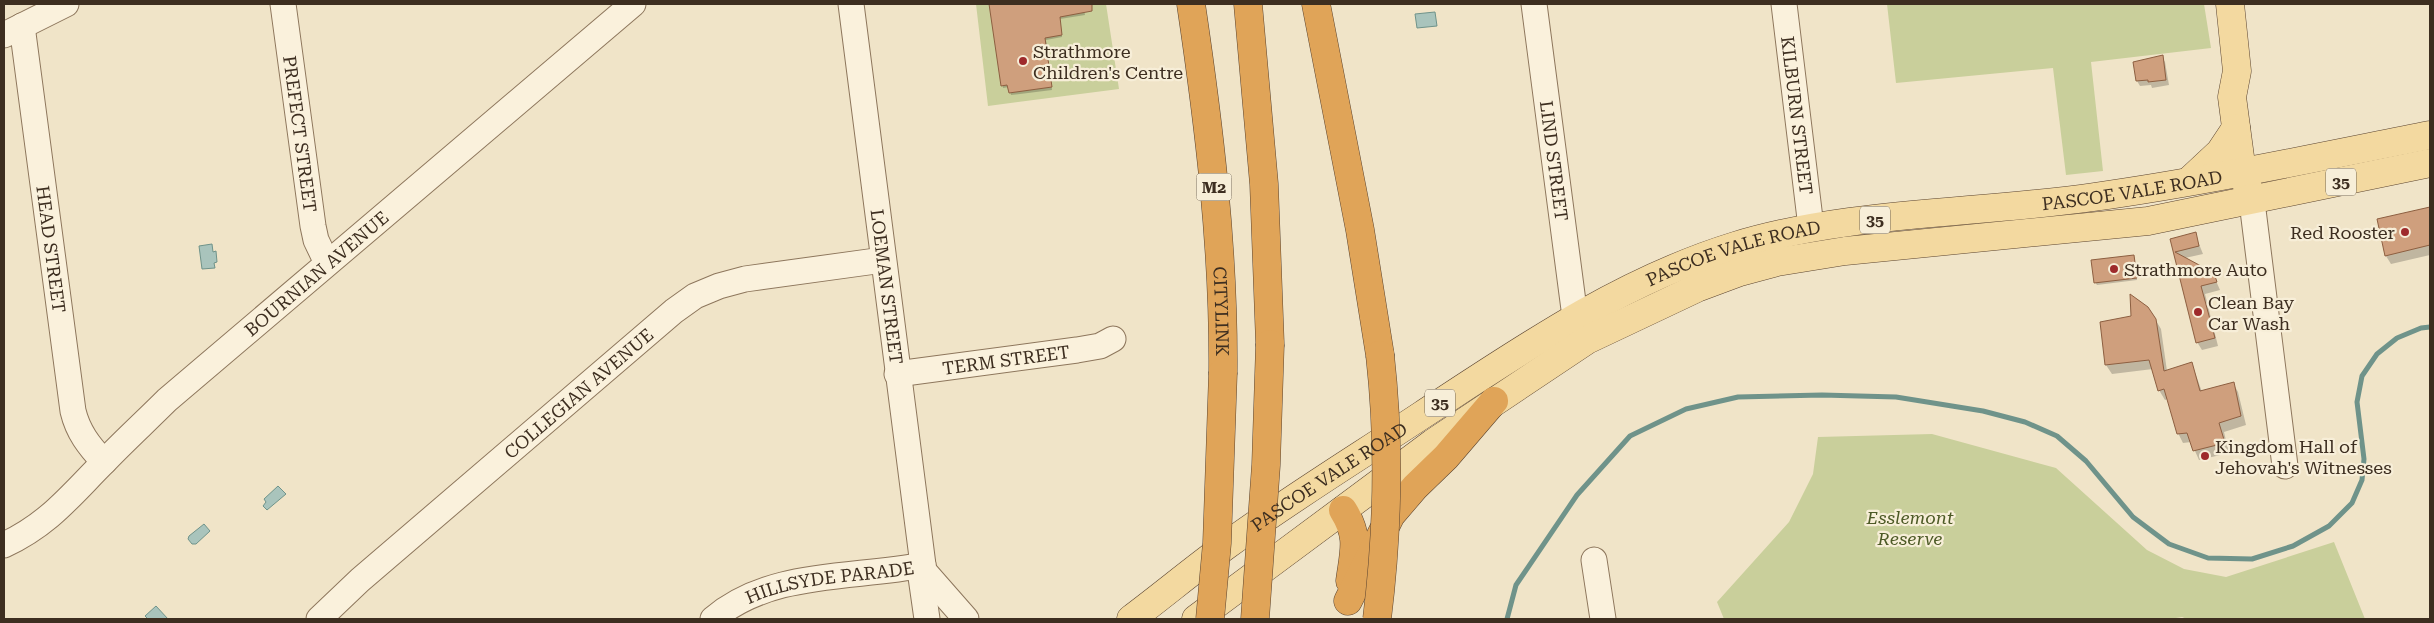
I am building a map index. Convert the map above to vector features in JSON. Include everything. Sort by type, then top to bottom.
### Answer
[{"type":"highway","name":"CITYLINK","points":[[1191,4],[1213,178],[1223,324],[1219,514],[1210,619]]},
{"type":"highway","points":[[1248,4],[1264,184],[1270,344],[1266,475],[1255,619]]},
{"type":"highway","points":[[1316,4],[1360,230],[1380,354],[1386,414],[1388,469],[1383,573],[1377,619]]},
{"type":"highway","points":[[1345,610],[1391,515],[1414,487],[1446,457],[1494,401]]},
{"type":"highway","points":[[1343,510],[1353,527],[1355,546],[1345,610]]},
{"type":"main road","points":[[2230,4],[2237,71],[2232,97],[2236,128],[2251,170]]},
{"type":"main road","points":[[2237,71],[2250,100],[2252,202]]},
{"type":"main road","points":[[2190,180],[2220,152],[2236,128]]},
{"type":"main road","name":"PASCOE VALE ROAD","points":[[1131,619],[1228,544],[1462,388],[1575,317],[1638,285],[1690,262],[1736,246],[1811,228],[2094,197],[2251,170],[2430,135]]},
{"type":"main road","name":"PASCOE VALE ROAD","points":[[1196,619],[1494,401],[1587,340],[1697,288],[1740,272],[1777,262],[1864,249],[2148,221],[2252,202],[2430,164]]},
{"type":"main road","points":[[1306,492],[1343,510]]},
{"type":"street","points":[[18,22],[66,4]]},
{"type":"street","name":"PREFECT STREET","points":[[283,4],[313,226],[316,240],[327,263]]},
{"type":"street","name":"BOURNIAN AVENUE","points":[[4,544],[40,526],[58,511],[104,462],[167,400],[633,4]]},
{"type":"street","name":"LOEMAN STREET","points":[[851,4],[923,568],[921,578],[927,619]]},
{"type":"street","name":"LIND STREET","points":[[1534,4],[1575,317]]},
{"type":"street","name":"KILBURN STREET","points":[[1784,4],[1811,228]]},
{"type":"street","name":"HEAD STREET","points":[[18,22],[73,411],[76,425],[104,462]]},
{"type":"street","points":[[2252,202],[2285,466]]},
{"type":"street","name":"COLLEGIAN AVENUE","points":[[319,619],[360,580],[674,311],[696,296],[719,286],[745,279],[883,260]]},
{"type":"street","name":"TERM STREET","points":[[897,374],[1077,350],[1100,346],[1113,339]]},
{"type":"street","points":[[1594,560],[1604,619]]},
{"type":"street","points":[[923,568],[966,619]]},
{"type":"street","name":"HILLSYDE PARADE","points":[[713,619],[733,603],[746,596],[781,584],[923,568]]},
{"type":"green space","points":[[976,4],[1106,4],[1119,89],[988,106]]},
{"type":"green space","points":[[1887,4],[2204,4],[2211,48],[2091,62],[2103,171],[2066,175],[2053,68],[1896,83]]},
{"type":"green space","name":"Esslemont Reserve","points":[[1932,434],[2056,468],[2147,550],[2184,569],[2226,577],[2334,542],[2365,619],[2187,619],[2182,617],[2170,619],[1724,619],[1717,602],[1789,522],[1813,474],[1818,437]]},
{"type":"water","points":[[1435,12],[1437,26],[1417,28],[1415,14]]},
{"type":"water","points":[[212,244],[213,252],[216,251],[217,262],[214,263],[215,268],[202,269],[199,246]]},
{"type":"water","points":[[278,486],[286,494],[267,510],[263,506],[266,502],[264,499]]},
{"type":"water","points":[[204,524],[210,531],[196,544],[192,544],[188,539],[189,536]]},
{"type":"water","points":[[156,606],[168,619],[148,619],[145,616]]},
{"type":"building","name":"Strathmore Children's Centre","points":[[989,4],[1092,4],[1092,11],[1060,17],[1062,35],[1045,38],[1052,87],[1009,93],[1007,85],[1001,86]]},
{"type":"building","points":[[2163,55],[2166,80],[2136,81],[2133,62]]},
{"type":"building","name":"Red Rooster","points":[[2430,207],[2430,245],[2385,256],[2377,219]]},
{"type":"building","name":"Clean Bay Car Wash","points":[[2196,232],[2199,246],[2175,252],[2214,273],[2217,282],[2201,286],[2215,338],[2196,343],[2170,239]]},
{"type":"building","name":"Strathmore Auto","points":[[2134,255],[2137,278],[2094,283],[2091,260]]},
{"type":"building","points":[[2130,294],[2148,307],[2156,319],[2164,371],[2192,362],[2200,391],[2234,382],[2241,416],[2219,423],[2225,443],[2193,451],[2187,433],[2177,434],[2164,389],[2158,391],[2149,360],[2105,365],[2100,322],[2131,316]]},
{"type":"waterway","points":[[1507,619],[1516,585],[1577,495],[1630,436],[1686,409],[1738,397],[1822,395],[1896,397],[1983,411],[2025,422],[2057,436],[2086,461],[2133,517],[2169,544],[2208,558],[2252,559],[2293,546],[2329,526],[2352,503],[2362,480],[2364,459],[2357,402],[2362,376],[2377,354],[2397,338],[2421,328],[2430,327]]},
{"type":"place","name":"Strathmore Children's Centre","points":[[1023,61]]},
{"type":"place","name":"Red Rooster","points":[[2405,232]]},
{"type":"place","name":"Strathmore Auto","points":[[2114,269]]},
{"type":"place","name":"Clean Bay Car Wash","points":[[2198,312]]},
{"type":"place","name":"Kingdom Hall of Jehovah's Witnesses","points":[[2205,456]]}]
